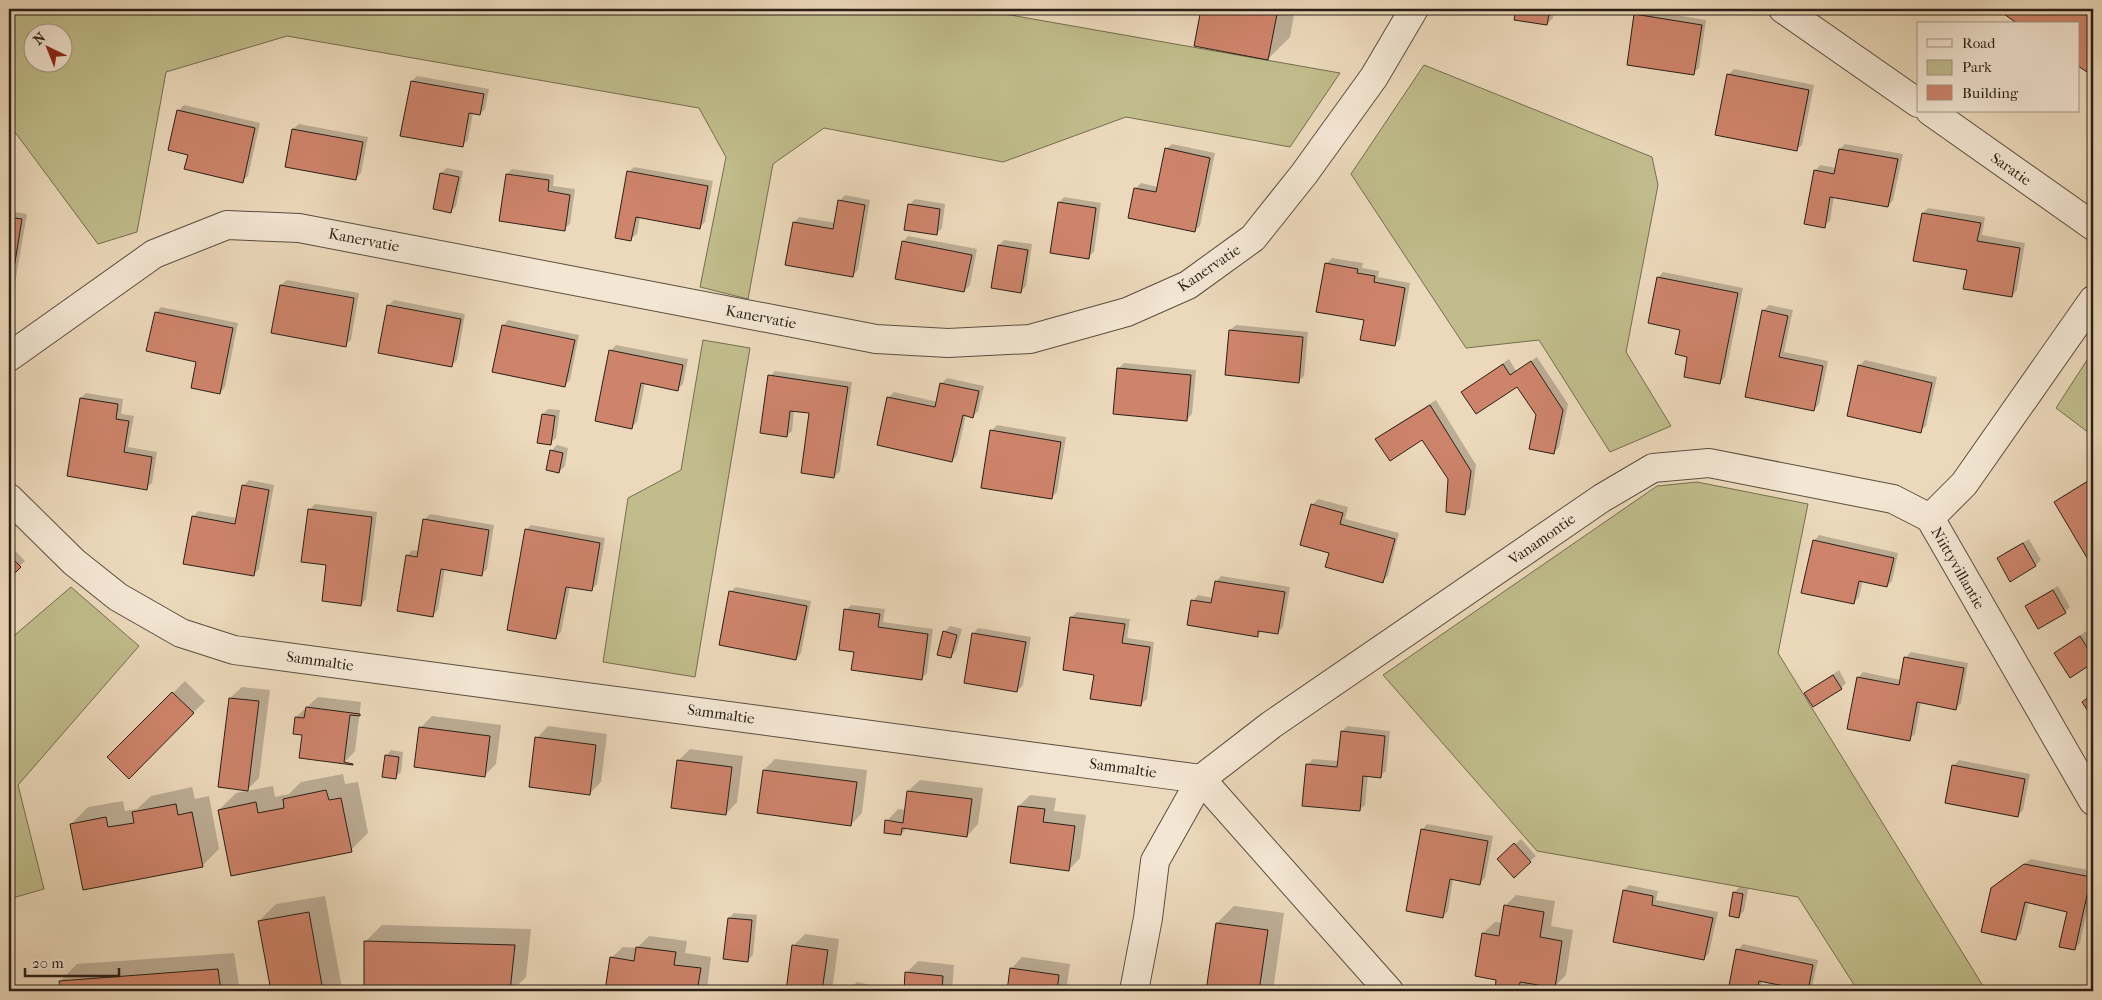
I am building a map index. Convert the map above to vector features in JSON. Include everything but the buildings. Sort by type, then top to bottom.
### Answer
[{"type":"street","name":"Kanervatie","points":[[9,357],[154,254],[227,225],[299,228],[876,339],[948,342],[1030,339],[1127,312],[1188,285],[1253,238],[1304,174],[1374,77],[1414,9]]},
{"type":"street","points":[[1784,9],[1917,102]]},
{"type":"street","name":"Saratie","points":[[1931,112],[2093,226]]},
{"type":"street","name":"Niittyvillantie","points":[[2093,300],[1964,484],[1930,518],[2093,801]]},
{"type":"street","name":"Vanamontie","points":[[1201,779],[1271,725],[1602,498],[1653,468],[1709,463],[1893,499],[1930,518]]},
{"type":"street","name":"Sammaltie","points":[[9,498],[74,562],[118,597],[181,633],[234,650],[1201,779]]},
{"type":"street","points":[[1134,991],[1148,918],[1155,861],[1201,779],[1389,991]]},
{"type":"green space","points":[[9,9],[976,9],[1340,73],[1290,147],[1126,117],[1003,162],[824,128],[773,164],[748,299],[700,287],[726,157],[699,108],[287,36],[166,72],[137,232],[98,244],[9,124]]},
{"type":"green space","points":[[1424,65],[1652,157],[1658,185],[1626,352],[1671,426],[1610,452],[1539,340],[1466,348],[1351,174]]},
{"type":"green space","points":[[703,340],[750,348],[695,677],[603,662],[628,498],[681,470]]},
{"type":"green space","points":[[2087,360],[2093,365],[2093,436],[2056,408]]},
{"type":"green space","points":[[1697,482],[1808,504],[1778,653],[1986,991],[1858,991],[1798,897],[1537,851],[1383,675],[1657,486]]},
{"type":"green space","points":[[71,587],[139,646],[18,785],[44,889],[9,899],[9,640]]}]
